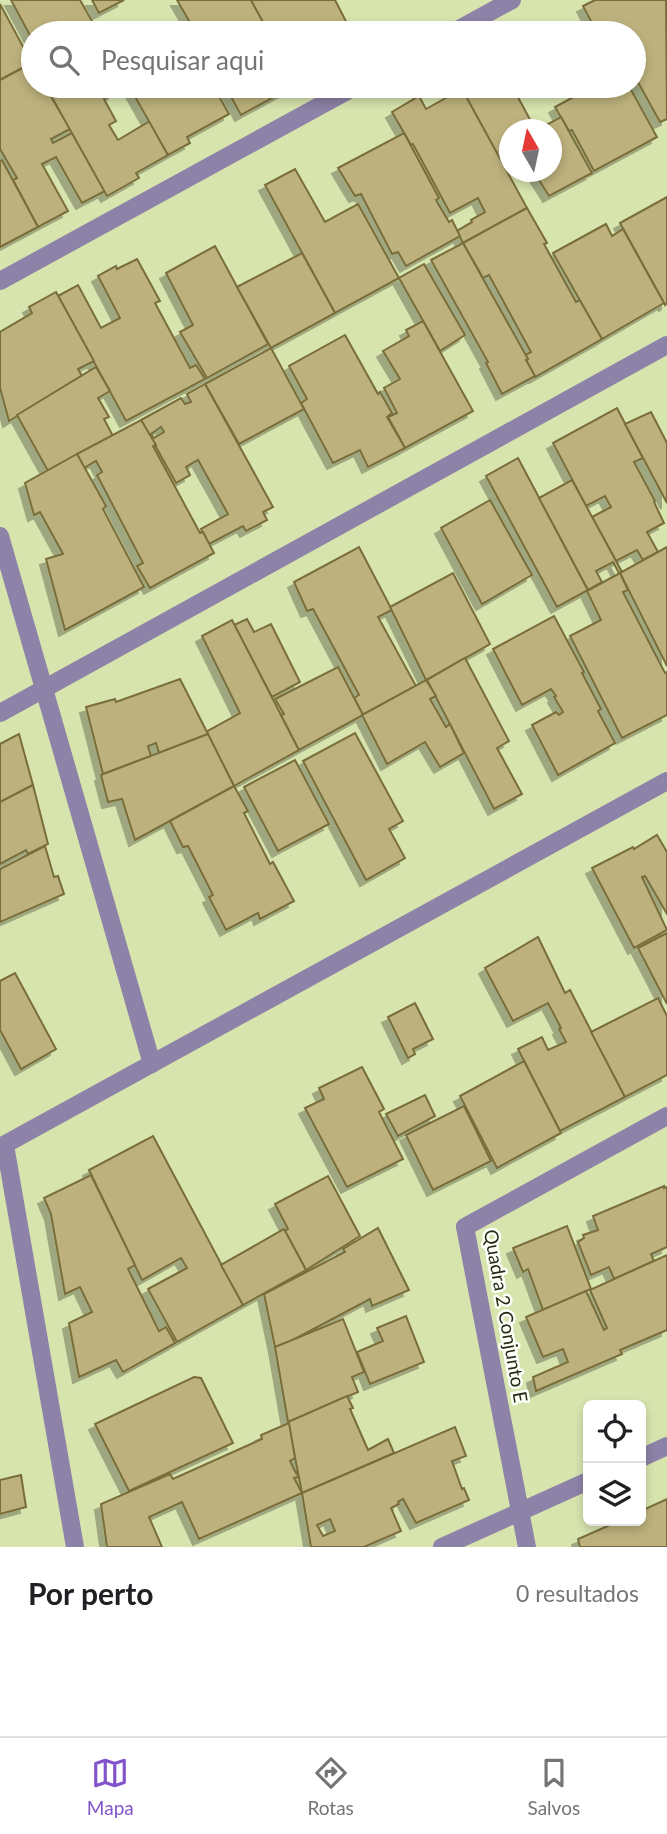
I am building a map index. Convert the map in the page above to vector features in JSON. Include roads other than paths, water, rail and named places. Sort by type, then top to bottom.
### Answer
[{"type":"street","points":[[474,21],[512,0]]},
{"type":"street","points":[[0,281],[334,98]]},
{"type":"street","points":[[0,713],[667,345]]},
{"type":"street","points":[[0,536],[152,1064]]},
{"type":"street","points":[[75,1547],[3,1146],[667,781]]},
{"type":"street","name":"Quadra 2 Conjunto E","points":[[527,1547],[466,1227],[667,1116]]},
{"type":"street","points":[[646,1456],[667,1446]]},
{"type":"street","points":[[442,1547],[583,1483]]}]
